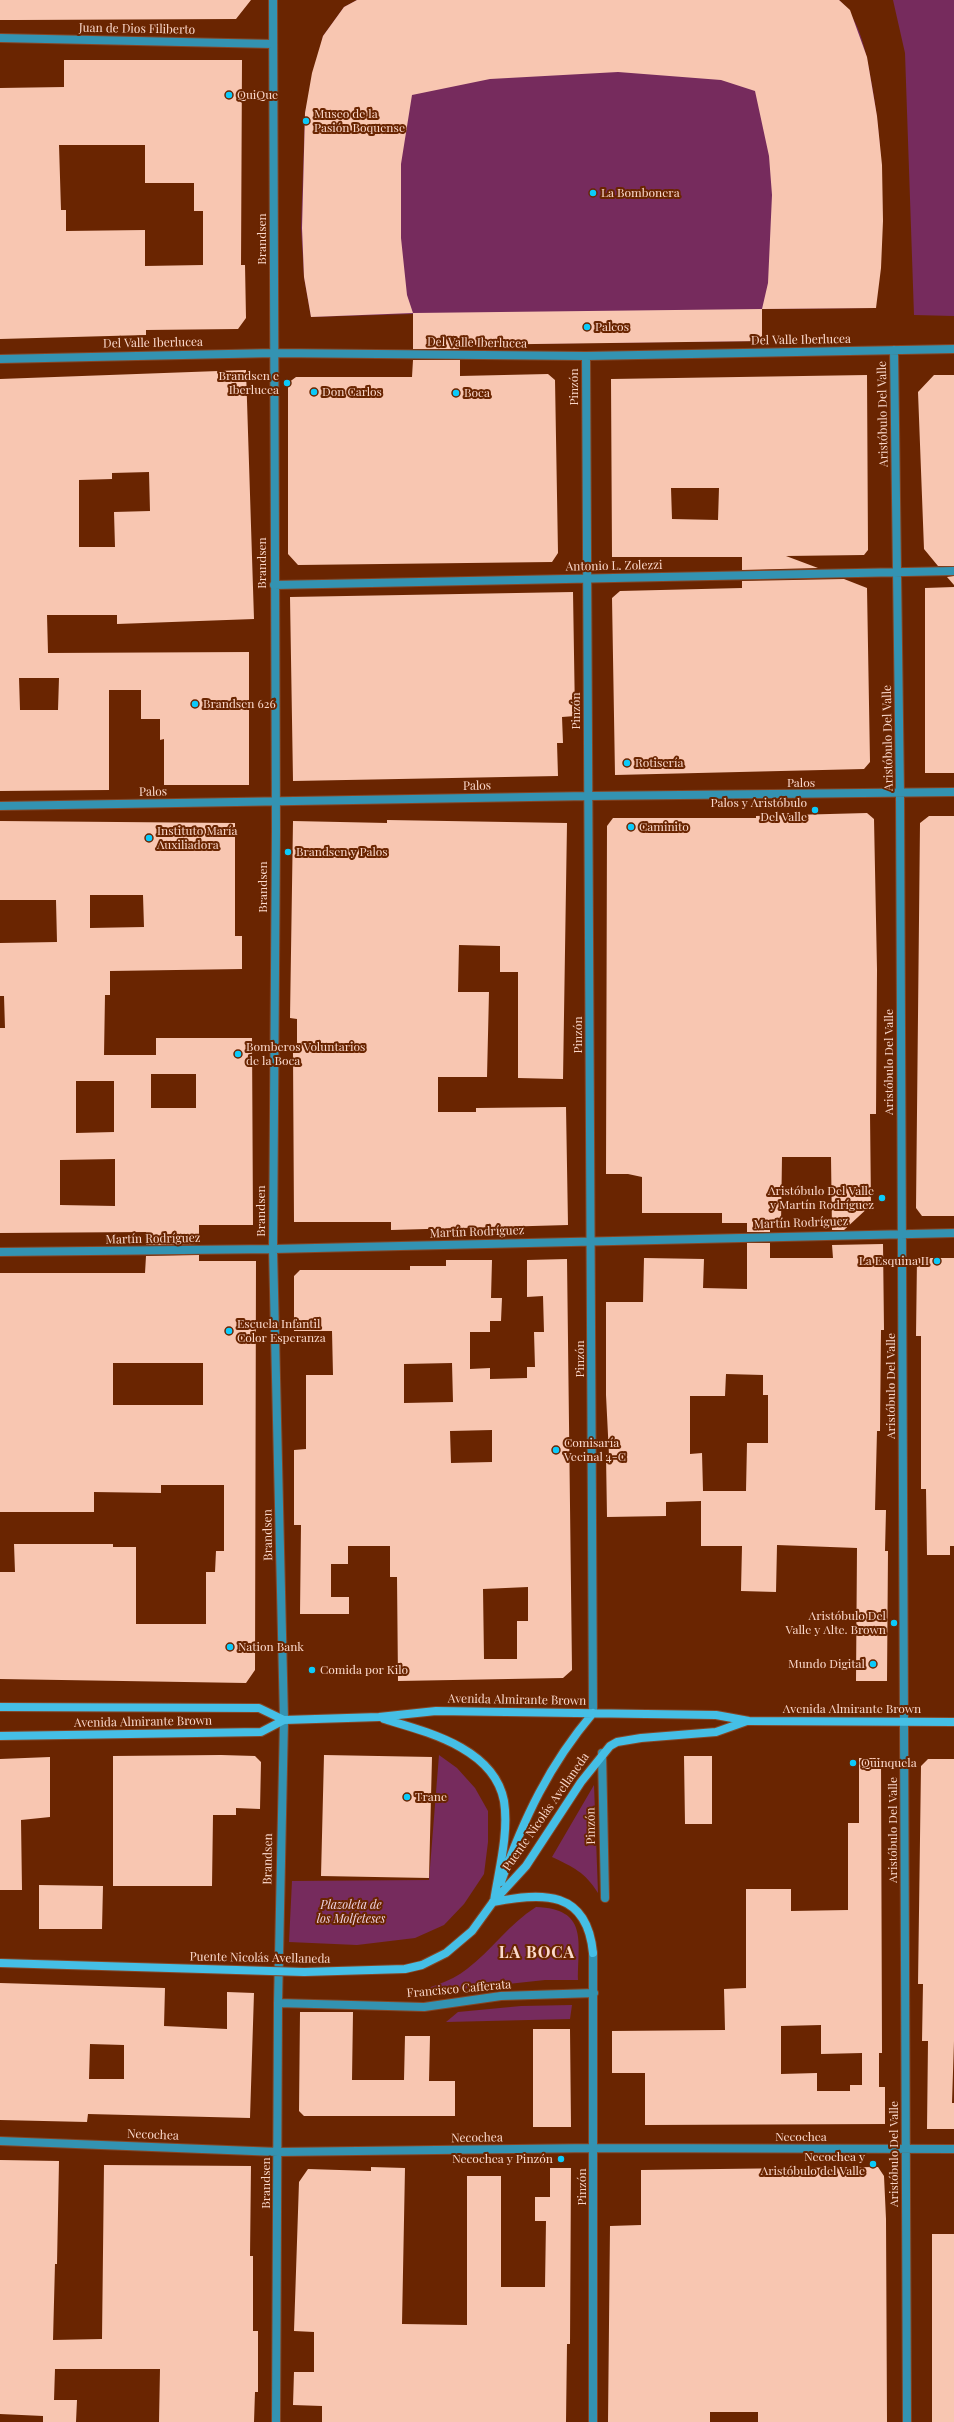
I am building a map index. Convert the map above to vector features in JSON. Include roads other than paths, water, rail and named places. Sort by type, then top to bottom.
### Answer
[{"type":"main road","name":"Avenida Almirante Brown","points":[[0,1707],[259,1708],[284,1720]]},
{"type":"main road","name":"Avenida Almirante Brown","points":[[0,1736],[261,1732],[284,1720],[379,1718],[436,1711],[716,1715],[749,1721],[905,1720],[954,1722]]},
{"type":"main road","name":"Puente Nicolás Avellaneda","points":[[493,1902],[516,1840],[535,1798],[550,1770],[593,1713]]},
{"type":"main road","points":[[379,1718],[422,1731],[462,1748],[481,1761],[496,1779],[504,1802],[504,1836],[493,1902],[537,1896],[554,1897],[567,1902],[582,1915],[591,1937],[593,1953]]},
{"type":"main road","name":"Avenida Almirante Brown","points":[[602,1753],[617,1742],[716,1732],[749,1721]]},
{"type":"main road","name":"Puente Nicolás Avellaneda","points":[[0,1963],[304,1972],[382,1970],[422,1965],[458,1945],[478,1924],[493,1902],[526,1866],[572,1794],[602,1753]]},
{"type":"street","name":"Brandsen","points":[[273,0],[275,802],[273,1249],[284,1720],[278,2003],[276,2422]]},
{"type":"street","name":"Juan de Dios Filiberto","points":[[0,38],[273,44]]},
{"type":"street","name":"Del Valle Iberlucea","points":[[0,359],[274,353],[586,356],[954,349]]},
{"type":"street","name":"Aristóbulo Del Valle","points":[[894,350],[900,794],[907,2422]]},
{"type":"street","name":"Pinzón","points":[[586,356],[592,1241],[593,1713]]},
{"type":"street","name":"Antonio L. Zolezzi","points":[[274,585],[954,571]]},
{"type":"street","name":"Palos","points":[[0,806],[588,796],[900,794],[954,792]]},
{"type":"street","name":"Martín Rodríguez","points":[[0,1252],[273,1249],[902,1232],[954,1233]]},
{"type":"street","name":"Pinzón","points":[[602,1753],[604,1898]]},
{"type":"street","name":"Pinzón","points":[[593,1953],[593,2422]]},
{"type":"street","name":"Francisco Cafferata","points":[[278,2003],[424,2006],[501,1996],[594,1993]]},
{"type":"street","name":"Necochea","points":[[0,2141],[278,2152],[594,2148],[954,2149]]},
{"type":"place","name":"QuiQue","points":[[229,95]]},
{"type":"place","name":"Museo de la Pasión Boquense","points":[[306,121]]},
{"type":"place","name":"La Bombonera","points":[[593,193]]},
{"type":"place","name":"Palcos","points":[[587,327]]},
{"type":"place","name":"Brandsen e Iberlucea","points":[[287,383]]},
{"type":"place","name":"Don Carlos","points":[[314,392]]},
{"type":"place","name":"Boca","points":[[456,393]]},
{"type":"place","name":"Brandsen 626","points":[[195,704]]},
{"type":"place","name":"Rotisería","points":[[627,763]]},
{"type":"place","name":"Palos y Aristóbulo Del Valle","points":[[815,810]]},
{"type":"place","name":"Caminito","points":[[631,827]]},
{"type":"place","name":"Instituto María Auxiliadora","points":[[149,838]]},
{"type":"place","name":"Brandsen y Palos","points":[[288,852]]},
{"type":"place","name":"Bomberos Voluntarios de la Boca","points":[[238,1054]]},
{"type":"place","name":"Aristóbulo Del Valle y Martín Rodríguez","points":[[882,1198]]},
{"type":"place","name":"La Esquina II","points":[[937,1261]]},
{"type":"place","name":"Escuela Infantil Color Esperanza","points":[[229,1331]]},
{"type":"place","name":"Comisaría Vecinal 4-C","points":[[556,1450]]},
{"type":"place","name":"Aristóbulo Del Valle y Alte. Brown","points":[[894,1623]]},
{"type":"place","name":"Nation Bank","points":[[230,1647]]},
{"type":"place","name":"Mundo Digital","points":[[873,1664]]},
{"type":"place","name":"Comida por Kilo","points":[[312,1670]]},
{"type":"place","name":"Quinquela","points":[[853,1763]]},
{"type":"place","name":"Trane","points":[[407,1797]]},
{"type":"place","name":"Necochea y Pinzón","points":[[561,2159]]},
{"type":"place","name":"Necochea y Aristóbulo del Valle","points":[[873,2164]]},
{"type":"district","name":"LA BOCA","points":[[537,1953]]},
{"type":"park label","name":"Plazoleta de los Molfeteses","points":[[351,1912]]}]
